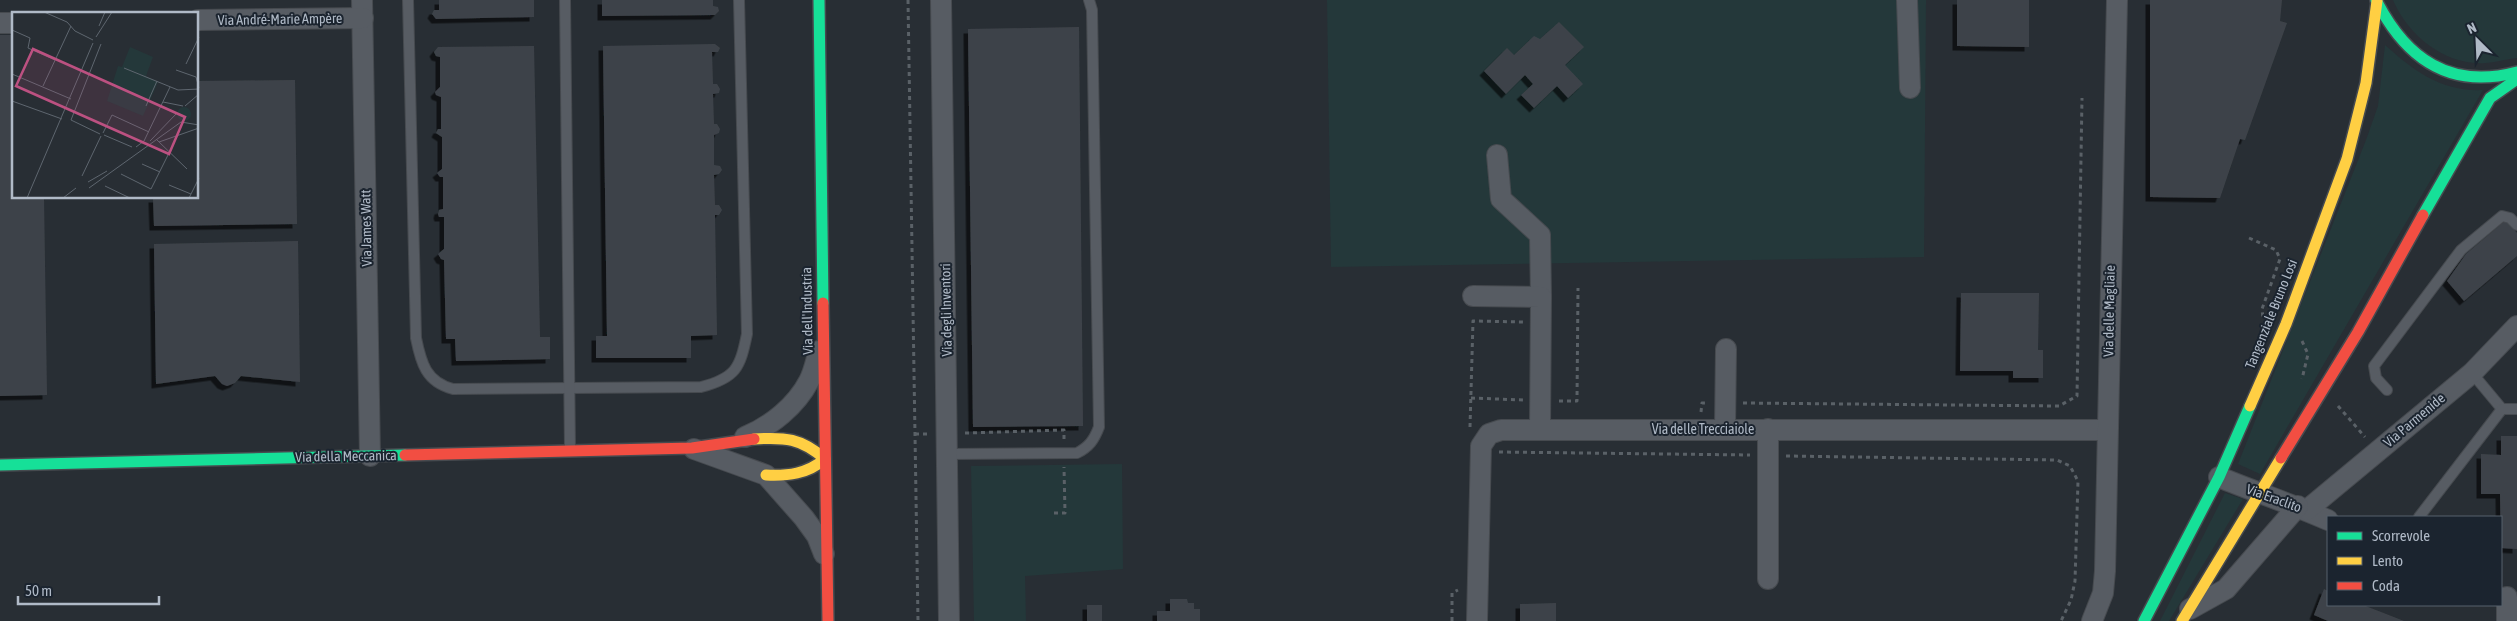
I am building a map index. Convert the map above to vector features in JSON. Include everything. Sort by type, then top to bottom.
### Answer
[{"type":"street","name":"Via dell'Industria","points":[[819,0],[822,341],[828,621]]},
{"type":"street","name":"Via degli Inventori","points":[[941,0],[949,621]]},
{"type":"street","points":[[1908,0],[1910,88]]},
{"type":"street","name":"Via delle Magliaie","points":[[2092,621],[2103,593],[2105,571],[2117,0]]},
{"type":"street","name":"Tangenziale Bruno Losi","points":[[2376,1],[2389,26],[2407,48],[2430,64],[2456,75],[2484,78],[2517,72]]},
{"type":"street","name":"Tangenziale Bruno Losi","points":[[2144,621],[2219,477],[2286,324],[2347,159],[2366,83],[2376,1]]},
{"type":"street","name":"Via André-Marie Ampère","points":[[199,20],[362,9]]},
{"type":"street","name":"Via James Watt","points":[[362,9],[370,456]]},
{"type":"street","points":[[2186,615],[2261,495],[2358,332],[2490,98],[2517,79]]},
{"type":"street","points":[[1498,155],[1501,200],[1540,235],[1541,297],[1532,429]]},
{"type":"street","points":[[1473,296],[1541,297]]},
{"type":"street","name":"Via Parmenide","points":[[2186,615],[2226,589],[2303,508],[2472,373],[2517,326]]},
{"type":"street","name":"Via della Meccanica","points":[[692,448],[746,436],[765,427],[784,413],[809,381],[822,341]]},
{"type":"street","points":[[1725,429],[1726,350]]},
{"type":"street","points":[[1768,429],[1768,579]]},
{"type":"street","name":"Via delle Trecciaiole","points":[[1481,452],[1481,446],[1489,434],[1501,430],[2107,430]]},
{"type":"street","name":"Via della Meccanica","points":[[0,465],[692,448],[775,438],[792,439],[810,446],[825,459],[815,468],[792,476],[766,475],[692,448]]},
{"type":"street","points":[[1477,621],[1481,452]]},
{"type":"street","points":[[766,475],[812,530],[827,560]]},
{"type":"street","name":"Via Eraclito","points":[[2219,477],[2261,495],[2303,508],[2327,520]]},
{"type":"street","points":[[2507,621],[2508,598]]},
{"type":"lane","points":[[408,0],[416,338],[424,367],[439,385],[453,389],[701,387],[721,382],[733,374],[742,358],[747,334],[739,0]]},
{"type":"lane","points":[[565,0],[570,451]]},
{"type":"lane","points":[[948,454],[1077,453],[1087,448],[1099,427],[1092,10],[1088,0]]},
{"type":"lane","points":[[2388,390],[2376,378],[2374,366],[2461,250],[2502,216],[2510,218],[2517,225]]},
{"type":"lane","points":[[2472,373],[2502,409]]},
{"type":"lane","points":[[2502,409],[2517,409]]},
{"type":"lane","points":[[2420,516],[2502,409]]},
{"type":"path","points":[[908,0],[918,621]]},
{"type":"path","points":[[1699,455],[1702,402],[2058,406],[2077,396],[2082,98]]},
{"type":"path","points":[[1527,322],[1473,321],[1470,452],[2057,460],[2070,466],[2078,482],[2075,581],[2071,600],[2061,621]]},
{"type":"path","points":[[1524,452],[1532,429],[1526,390]]},
{"type":"path","points":[[915,434],[1064,430],[1064,513],[1054,513]]},
{"type":"green space","points":[[1327,0],[1926,0],[1924,257],[1331,267]]},
{"type":"green space","points":[[2393,0],[2517,0],[2517,58],[2486,63],[2471,63],[2443,54],[2418,37],[2408,25]]},
{"type":"green space","points":[[2385,45],[2407,63],[2430,78],[2454,87],[2468,90],[2483,90],[2260,474],[2238,464],[2378,106]]},
{"type":"green space","points":[[1122,464],[1123,569],[1025,576],[1026,621],[974,621],[971,466]]},
{"type":"green space","points":[[2225,493],[2243,499],[2169,621],[2160,621]]},
{"type":"building","points":[[439,0],[534,0],[534,17],[436,19],[432,14],[434,10],[439,10]]},
{"type":"building","points":[[602,0],[713,0],[713,6],[718,7],[719,11],[715,15],[602,16]]},
{"type":"building","points":[[1957,0],[2029,0],[2029,47],[1957,46]]},
{"type":"building","points":[[2150,0],[2282,0],[2280,21],[2287,23],[2245,140],[2240,139],[2220,198],[2150,197]]},
{"type":"building","points":[[1559,22],[1584,47],[1565,65],[1583,84],[1568,98],[1557,86],[1534,108],[1521,95],[1533,84],[1525,75],[1506,94],[1484,71],[1507,48],[1514,55],[1534,36],[1540,39]]},
{"type":"building","points":[[1079,27],[1083,426],[973,427],[968,29]]},
{"type":"building","points":[[0,35],[12,35],[12,199],[44,199],[47,395],[0,396]]},
{"type":"building","points":[[715,44],[720,48],[718,52],[712,52],[713,84],[717,84],[720,89],[719,93],[713,94],[714,124],[717,124],[720,129],[719,133],[714,135],[714,165],[720,166],[722,170],[719,174],[714,175],[715,205],[719,205],[722,210],[719,215],[715,215],[717,335],[691,336],[691,358],[596,358],[596,336],[607,336],[603,46]]},
{"type":"building","points":[[534,46],[540,337],[550,337],[550,359],[456,361],[455,339],[446,339],[444,260],[438,254],[444,249],[444,217],[439,217],[438,214],[439,210],[443,209],[443,177],[440,177],[437,173],[442,169],[442,137],[436,133],[438,129],[441,129],[441,97],[436,95],[435,92],[440,87],[440,57],[436,56],[434,52],[438,47]]},
{"type":"building","points":[[295,80],[297,224],[154,226],[153,199],[199,199],[199,81]]},
{"type":"building","points":[[2506,220],[2517,233],[2517,256],[2464,301],[2447,281],[2466,254]]},
{"type":"building","points":[[298,241],[300,382],[241,376],[235,383],[227,386],[222,384],[215,376],[156,384],[154,244]]},
{"type":"building","points":[[1961,293],[2039,293],[2038,350],[2043,350],[2043,378],[2013,378],[2013,371],[1960,371]]},
{"type":"building","points":[[2501,436],[2517,436],[2517,549],[2502,548],[2500,494],[2481,494],[2481,454],[2501,455]]},
{"type":"building","points":[[2324,589],[2327,590],[2327,606],[2366,606],[2404,621],[2328,621],[2314,615]]},
{"type":"building","points":[[1170,599],[1187,599],[1188,603],[1194,603],[1194,609],[1200,609],[1200,621],[1157,621],[1157,611],[1170,611]]},
{"type":"building","points":[[1556,603],[1556,621],[1520,621],[1520,604]]},
{"type":"building","points":[[1087,605],[1102,605],[1102,621],[1087,621]]},
{"type":"traffic: fast","points":[[819,0],[823,303]]},
{"type":"traffic: fast","points":[[2376,0],[2401,39],[2433,65],[2451,73],[2471,77],[2517,72]]},
{"type":"traffic: fast","points":[[2423,215],[2490,98],[2517,79]]},
{"type":"traffic: fast","points":[[2144,621],[2219,477],[2250,406]]},
{"type":"traffic: fast","points":[[0,465],[405,455]]},
{"type":"traffic: slow","points":[[2250,406],[2286,324],[2347,159],[2366,83],[2377,1]]},
{"type":"traffic: slow","points":[[754,439],[775,438],[792,440],[808,447],[825,459],[811,468],[797,473],[766,475]]},
{"type":"traffic: slow","points":[[2182,621],[2281,458]]},
{"type":"traffic: jam","points":[[2281,458],[2358,332],[2423,215]]},
{"type":"traffic: jam","points":[[823,303],[828,621]]},
{"type":"traffic: jam","points":[[405,455],[692,448],[754,439]]}]
